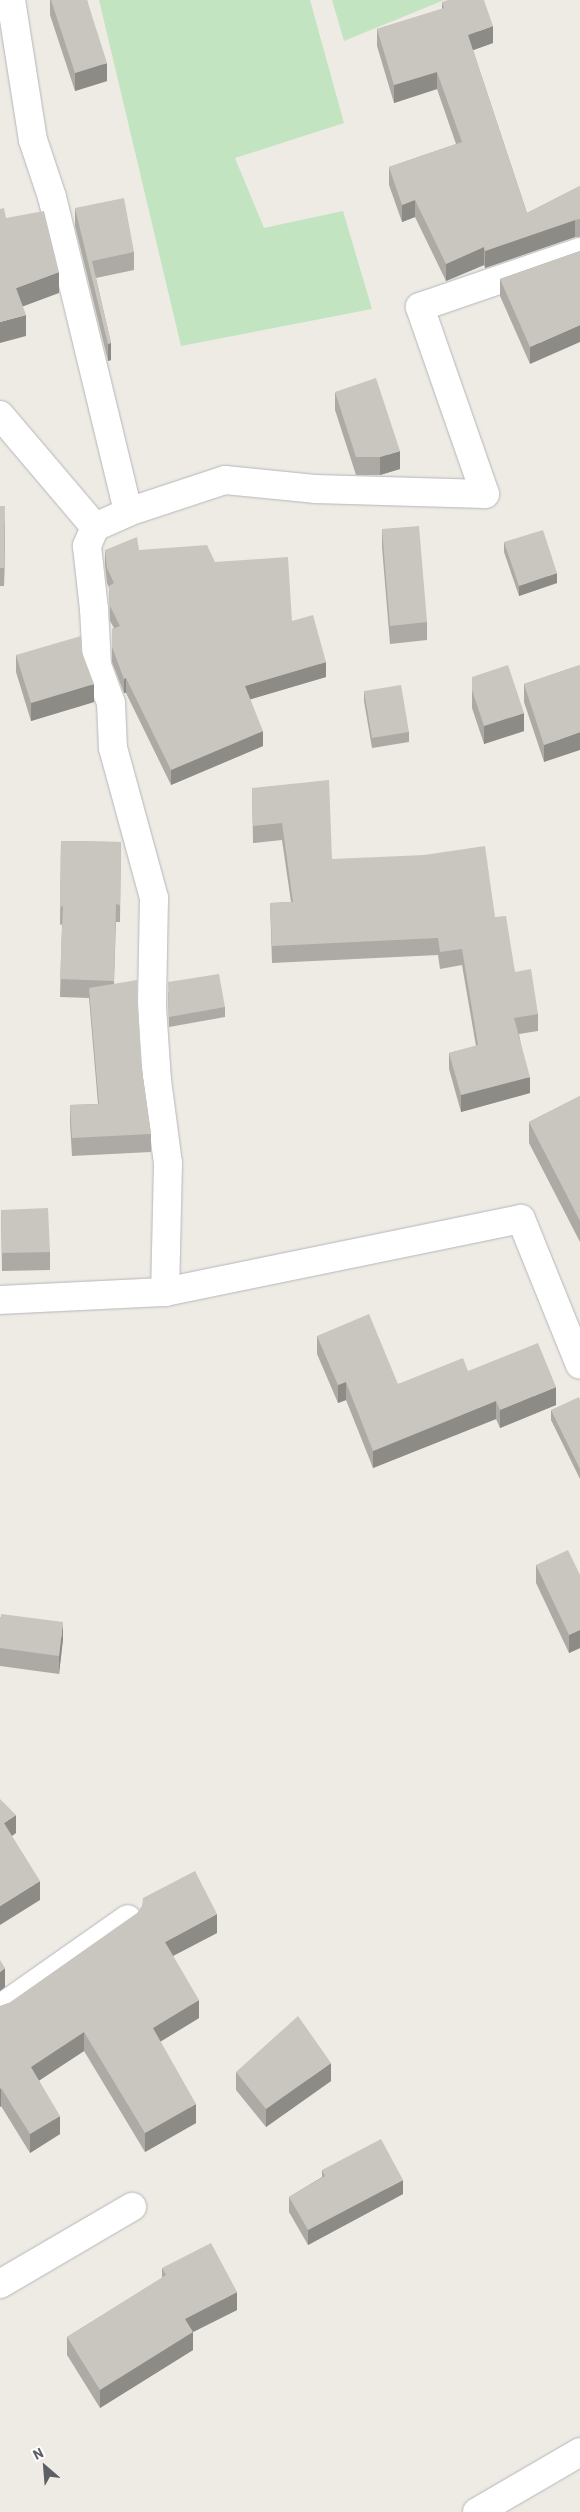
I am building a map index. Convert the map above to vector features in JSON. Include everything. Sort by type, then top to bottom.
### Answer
[{"type":"street","points":[[11,0],[33,140],[52,197],[128,512]]},
{"type":"street","points":[[165,1292],[168,1163],[157,1080],[152,1007],[154,898],[112,748],[111,703],[96,665],[94,609],[87,546],[95,527],[128,512],[225,480],[315,489],[485,494],[420,307],[580,252]]},
{"type":"street","points":[[0,415],[95,527]]},
{"type":"street","points":[[0,1300],[165,1292],[521,1219],[580,1365]]},
{"type":"street","points":[[0,2009],[128,1918]]},
{"type":"street","points":[[0,2284],[132,2207]]},
{"type":"street","points":[[477,2512],[580,2452]]},
{"type":"green space","points":[[99,0],[310,0],[344,123],[235,158],[264,228],[343,211],[372,309],[181,346]]},
{"type":"green space","points":[[332,0],[444,0],[344,41]]},
{"type":"building","points":[[51,0],[87,0],[107,63],[75,73]]},
{"type":"building","points":[[448,0],[484,0],[493,26],[468,35],[527,213],[580,186],[580,219],[485,251],[484,247],[446,264],[415,200],[402,205],[389,167],[462,142],[437,72],[394,85],[377,29],[444,8],[442,2]]},
{"type":"building","points":[[124,198],[134,252],[92,261],[111,343],[108,344],[75,208]]},
{"type":"building","points":[[4,208],[6,218],[44,211],[59,272],[16,288],[26,315],[0,322],[0,209]]},
{"type":"building","points":[[580,251],[580,325],[530,347],[500,279]]},
{"type":"building","points":[[376,378],[400,451],[380,457],[356,457],[335,392]]},
{"type":"building","points":[[0,506],[5,506],[4,568],[0,568]]},
{"type":"building","points":[[419,526],[427,622],[390,626],[382,529]]},
{"type":"building","points":[[543,530],[557,573],[519,586],[504,542]]},
{"type":"building","points":[[137,537],[139,550],[207,545],[215,562],[288,557],[292,621],[313,615],[326,662],[245,686],[263,731],[171,770],[126,678],[124,679],[112,647],[112,629],[120,626],[110,606],[109,586],[114,583],[107,568],[105,550]]},
{"type":"building","points":[[81,636],[82,652],[94,684],[31,703],[16,655]]},
{"type":"building","points":[[508,665],[524,713],[484,726],[472,690],[472,677]]},
{"type":"building","points":[[580,665],[580,732],[544,745],[524,684]]},
{"type":"building","points":[[401,685],[409,732],[372,738],[364,691]]},
{"type":"building","points":[[329,780],[332,859],[424,855],[485,846],[495,917],[506,916],[515,972],[531,969],[538,1014],[514,1018],[530,1077],[461,1095],[449,1053],[478,1045],[462,949],[440,952],[438,938],[272,946],[270,903],[293,902],[282,823],[253,826],[252,788]]},
{"type":"building","points":[[61,841],[121,842],[120,905],[116,904],[114,981],[60,979],[63,906],[60,907]]},
{"type":"building","points":[[219,974],[225,1007],[169,1017],[168,982]]},
{"type":"building","points":[[137,980],[141,1063],[151,1134],[72,1138],[70,1105],[99,1104],[89,988]]},
{"type":"building","points":[[580,1096],[580,1221],[529,1122]]},
{"type":"building","points":[[48,1208],[50,1252],[2,1253],[1,1210]]},
{"type":"building","points":[[369,1314],[398,1384],[463,1358],[468,1371],[538,1343],[556,1387],[500,1410],[496,1401],[373,1451],[346,1382],[338,1385],[317,1336]]},
{"type":"building","points":[[579,1397],[580,1400],[580,1469],[551,1410]]},
{"type":"building","points":[[568,1550],[580,1575],[580,1630],[569,1635],[536,1565]]},
{"type":"building","points":[[1,1614],[63,1622],[59,1656],[0,1648]]},
{"type":"building","points":[[0,1799],[16,1815],[4,1823],[40,1881],[0,1906]]},
{"type":"building","points":[[195,1871],[217,1914],[165,1942],[199,2000],[153,2028],[196,2104],[145,2133],[84,2032],[31,2067],[60,2116],[30,2134],[0,2089],[0,2006],[9,2003],[137,1913],[142,1906],[143,1898]]},
{"type":"building","points":[[0,1960],[5,1968],[0,1972]]},
{"type":"building","points":[[298,2016],[331,2063],[266,2109],[236,2072]]},
{"type":"building","points":[[381,2139],[403,2180],[308,2230],[289,2197],[325,2176],[322,2170]]},
{"type":"building","points":[[211,2243],[237,2292],[185,2319],[193,2332],[100,2390],[67,2337],[166,2275],[162,2268]]}]
